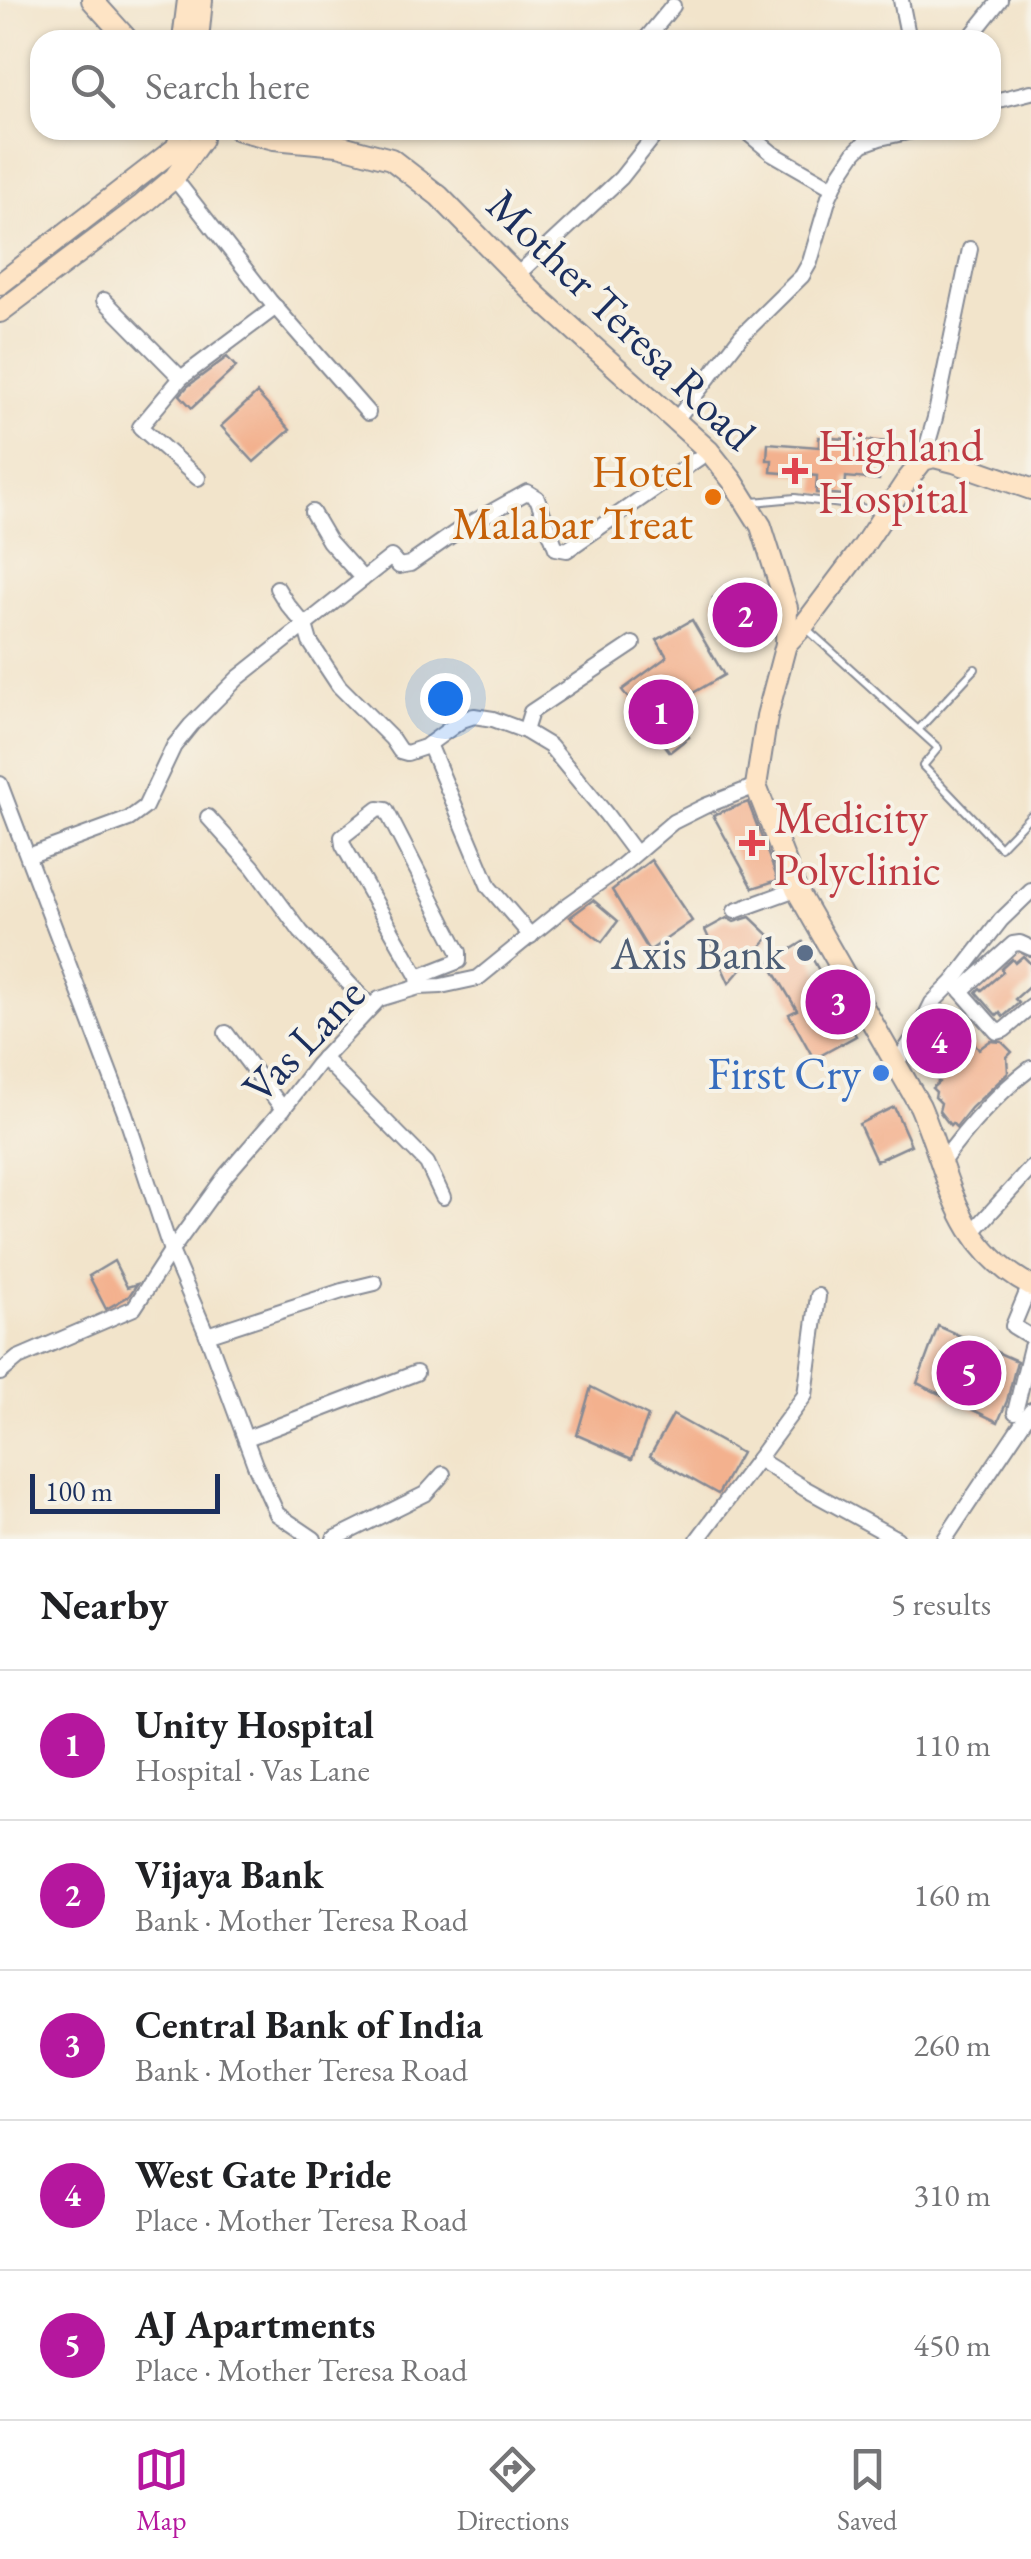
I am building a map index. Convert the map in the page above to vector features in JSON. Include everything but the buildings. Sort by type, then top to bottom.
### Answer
[{"type":"main road","points":[[92,0],[119,30]]},
{"type":"main road","points":[[186,30],[188,0]]},
{"type":"main road","points":[[189,30],[202,0]]},
{"type":"main road","points":[[2,278],[178,140]]},
{"type":"main road","points":[[0,312],[174,178],[202,140]]},
{"type":"main road","name":"Mother Teresa Road","points":[[285,140],[338,145],[391,160],[439,196],[517,276],[709,452],[761,526],[787,608],[786,644],[767,716],[756,786],[796,890],[920,1106],[959,1212],[971,1234],[992,1258],[1030,1285]]},
{"type":"main road","points":[[786,644],[804,625],[923,460],[934,456],[1031,489]]},
{"type":"street","points":[[901,0],[907,30]]},
{"type":"street","points":[[975,30],[1000,0]]},
{"type":"street","points":[[653,30],[673,6]]},
{"type":"street","points":[[1001,100],[1031,92]]},
{"type":"street","points":[[517,276],[621,178],[651,140]]},
{"type":"street","points":[[757,140],[833,188]]},
{"type":"street","points":[[675,420],[741,336],[802,276],[833,188],[852,157],[864,144],[875,140]]},
{"type":"street","points":[[174,178],[276,308],[368,413]]},
{"type":"street","points":[[923,460],[970,249]]},
{"type":"street","points":[[104,300],[181,378]]},
{"type":"street","points":[[198,478],[140,427],[181,378],[276,308]]},
{"type":"street","points":[[28,856],[129,818],[145,807],[174,746],[191,725],[238,678],[391,556],[399,566],[410,564],[458,530],[527,492],[537,498],[556,548],[568,550],[709,452]]},
{"type":"street","points":[[312,512],[329,541],[362,579]]},
{"type":"street","points":[[278,588],[305,625],[310,642],[339,686],[400,750],[414,752],[474,716],[525,731],[550,746],[634,853]]},
{"type":"street","points":[[525,731],[531,712],[633,644]]},
{"type":"street","points":[[429,744],[489,887],[531,936]]},
{"type":"street","points":[[0,784],[125,1114],[170,1250],[277,1514],[314,1539]]},
{"type":"street","name":"Vas Lane","points":[[0,1373],[18,1358],[134,1308],[170,1250],[226,1175],[323,1058],[379,999],[418,982],[441,986],[478,978],[673,822],[756,786]]},
{"type":"street","points":[[378,809],[386,810],[460,952],[459,961],[418,982],[343,845],[342,837],[378,809]]},
{"type":"street","points":[[208,817],[253,866],[301,932],[370,1006]]},
{"type":"street","points":[[735,912],[796,890]]},
{"type":"street","points":[[957,986],[1000,920],[1031,890]]},
{"type":"street","points":[[896,1064],[932,1003],[1013,944],[1031,948]]},
{"type":"street","points":[[957,986],[997,1032],[1031,1007]]},
{"type":"street","points":[[226,1033],[283,1109]]},
{"type":"street","points":[[323,1058],[426,1163],[443,1196]]},
{"type":"street","points":[[942,1162],[966,1128],[1008,1085],[1031,1068]]},
{"type":"street","points":[[971,1234],[1031,1168]]},
{"type":"street","points":[[207,1335],[375,1283]]},
{"type":"street","points":[[1030,1285],[1013,1326],[1031,1337]]},
{"type":"street","points":[[698,1539],[806,1395],[818,1296]]},
{"type":"street","points":[[945,1539],[1023,1411],[1031,1347]]},
{"type":"street","points":[[247,1438],[416,1373]]},
{"type":"street","points":[[758,1459],[897,1539]]},
{"type":"street","points":[[334,1539],[425,1494],[443,1474]]},
{"type":"lane","points":[[746,503],[795,498],[886,514]]},
{"type":"lane","points":[[804,625],[938,748],[923,766],[1000,847],[1031,815]]},
{"type":"lane","points":[[918,729],[975,669]]},
{"type":"place","name":"Highland Hospital","points":[[795,471]]},
{"type":"place","name":"Hotel Malabar Treat","points":[[713,497]]},
{"type":"place","name":"Vijaya Bank","points":[[745,615]]},
{"type":"place","name":"Unity Hospital","points":[[661,712]]},
{"type":"place","name":"Medicity Polyclinic","points":[[752,843]]},
{"type":"place","name":"Axis Bank","points":[[805,953]]},
{"type":"place","name":"Central Bank of India","points":[[838,1002]]},
{"type":"place","name":"West Gate Pride","points":[[939,1041]]},
{"type":"place","name":"First Cry","points":[[881,1073]]},
{"type":"place","name":"AJ Apartments","points":[[969,1373]]}]
